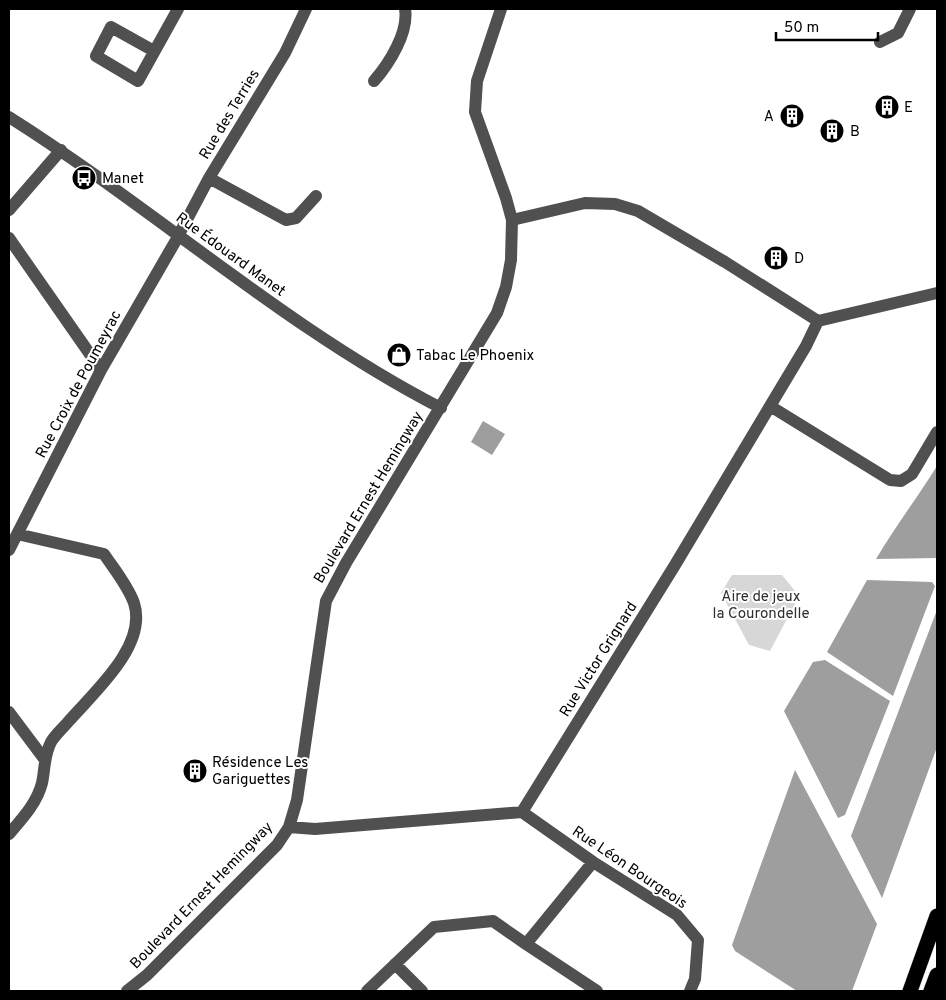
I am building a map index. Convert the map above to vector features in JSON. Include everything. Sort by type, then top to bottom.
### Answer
[{"type":"highway","points":[[910,991],[937,916]]},
{"type":"highway","points":[[931,991],[937,975]]},
{"type":"street","points":[[154,51],[111,28],[96,56],[138,81],[178,9]]},
{"type":"street","name":"Rue des Terries","points":[[179,235],[209,178],[285,52],[306,9]]},
{"type":"street","points":[[374,81],[390,62],[406,17],[405,9]]},
{"type":"street","name":"Boulevard Ernest Hemingway","points":[[128,991],[147,976],[270,852],[289,827],[297,800],[326,601],[353,551],[497,313],[506,287],[511,260],[512,220],[475,112],[477,81],[501,9]]},
{"type":"street","points":[[880,42],[898,34],[910,9]]},
{"type":"street","name":"Rue Édouard Manet","points":[[9,117],[61,150],[301,325],[441,408]]},
{"type":"street","points":[[9,210],[61,150]]},
{"type":"street","points":[[209,178],[286,220],[296,218],[316,196]]},
{"type":"street","points":[[512,220],[585,203],[615,204],[638,211],[733,266],[818,321],[937,292]]},
{"type":"street","name":"Rue Croix de Poumeyrac","points":[[9,550],[101,370],[179,235]]},
{"type":"street","points":[[9,238],[101,370]]},
{"type":"street","name":"Rue Victor Grignard","points":[[522,812],[670,573],[806,346],[818,321]]},
{"type":"street","points":[[770,406],[890,480],[901,481],[912,474],[937,432]]},
{"type":"street","points":[[9,834],[27,814],[42,784],[45,760],[51,741],[110,675],[125,654],[134,631],[137,614],[133,602],[104,554],[18,534]]},
{"type":"street","points":[[9,712],[45,760]]},
{"type":"street","points":[[289,827],[315,829],[522,812]]},
{"type":"street","name":"Rue Léon Bourgeois","points":[[522,812],[593,862],[677,915],[698,940],[695,979],[690,991]]},
{"type":"street","points":[[526,944],[593,862]]},
{"type":"street","points":[[367,991],[434,927],[494,921],[597,991]]},
{"type":"street","points":[[395,964],[422,991]]},
{"type":"green space","name":"Aire de jeux la Courondelle","points":[[732,575],[782,575],[799,596],[770,651],[749,645],[721,593]]},
{"type":"shaded area","points":[[483,421],[505,434],[492,455],[471,442]]},
{"type":"shaded area","points":[[937,466],[937,558],[876,559],[891,535]]},
{"type":"shaded area","points":[[867,580],[932,582],[935,586],[893,696],[827,652]]},
{"type":"shaded area","points":[[937,610],[937,747],[882,898],[851,836]]},
{"type":"shaded area","points":[[825,660],[890,701],[845,815],[838,818],[784,711],[813,662]]},
{"type":"shaded area","points":[[795,770],[877,924],[852,991],[797,991],[735,951],[732,945]]},
{"type":"place","name":"E","points":[[887,107]]},
{"type":"place","name":"A","points":[[792,116]]},
{"type":"place","name":"B","points":[[832,131]]},
{"type":"place","name":"Manet","points":[[84,178]]},
{"type":"place","name":"D","points":[[776,258]]},
{"type":"place","name":"Tabac Le Phoenix","points":[[399,355]]},
{"type":"place","name":"Résidence Les Gariguettes","points":[[195,771]]}]
